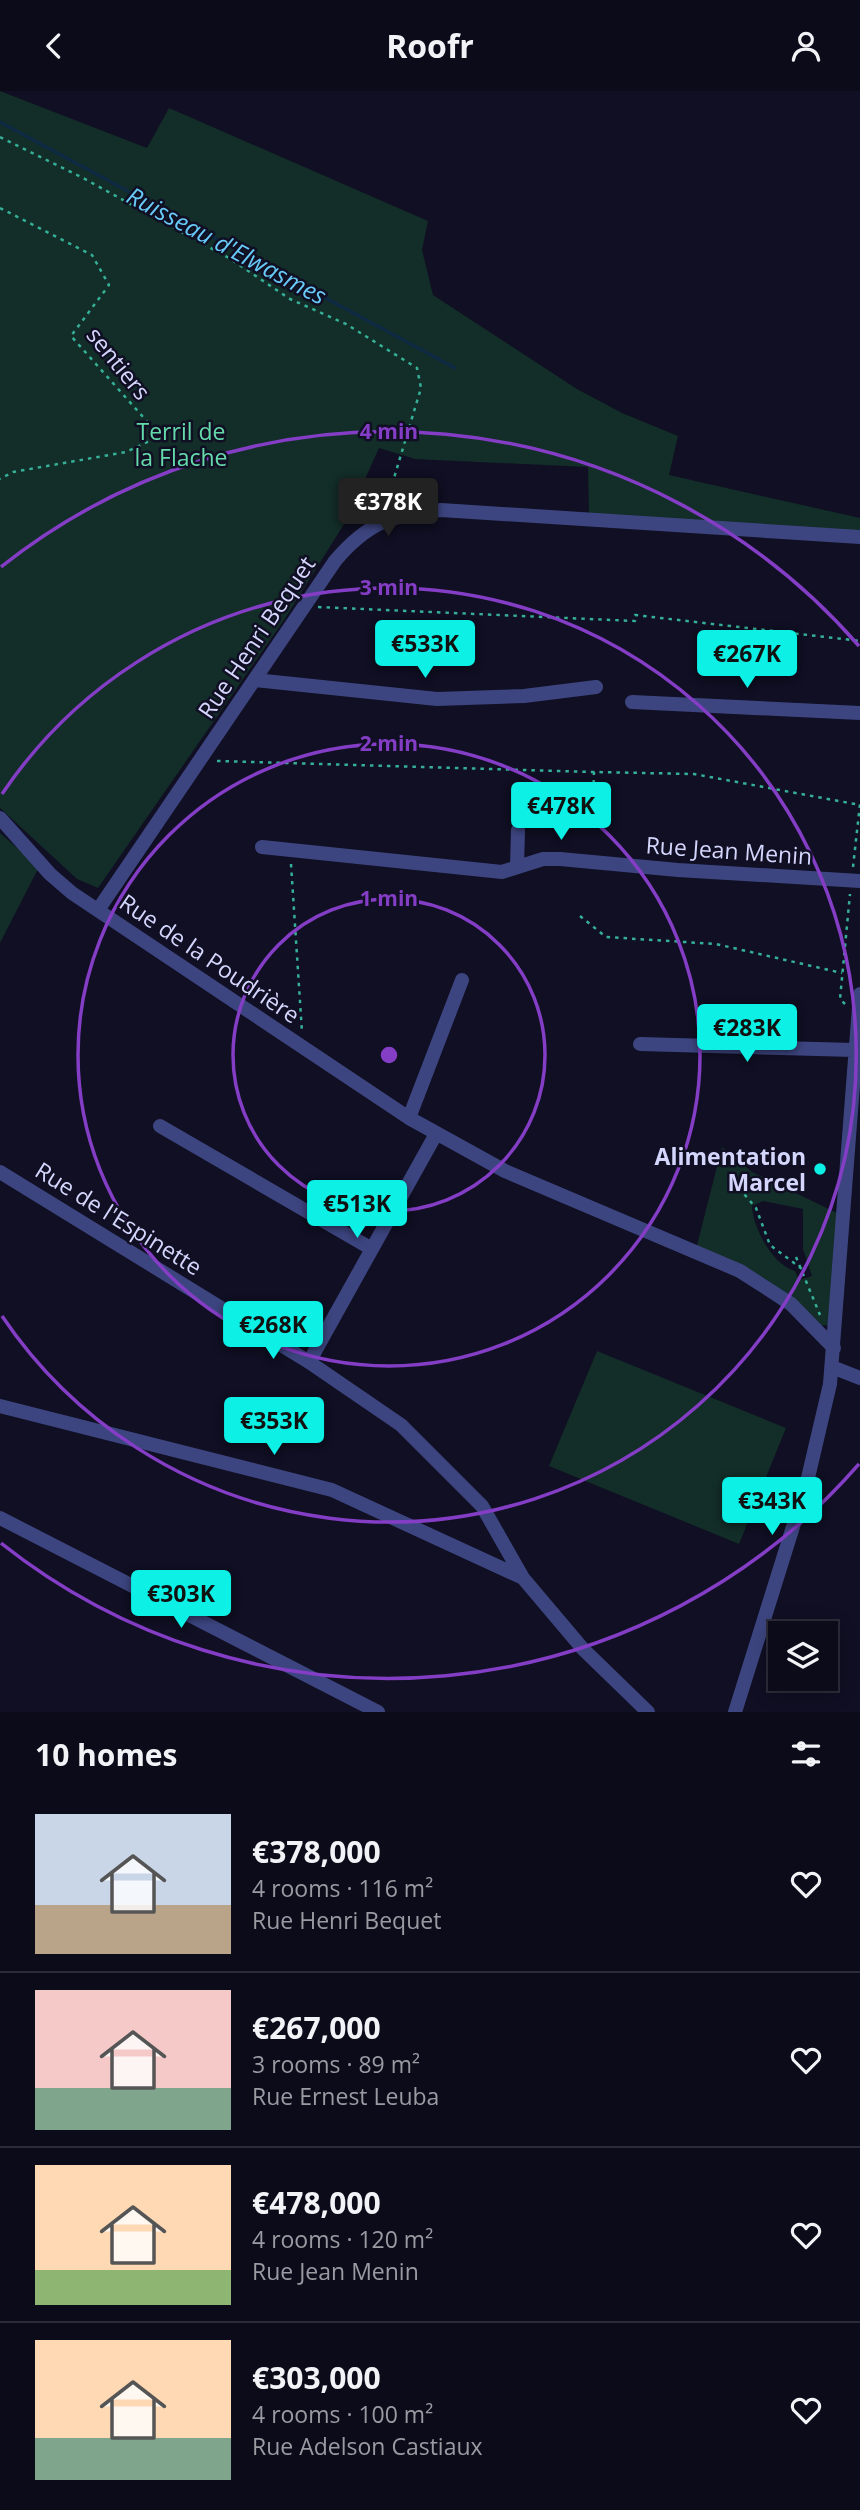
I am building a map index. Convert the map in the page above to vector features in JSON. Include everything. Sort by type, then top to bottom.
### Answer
[{"type":"street","name":"Rue Henri Bequet","points":[[98,910],[349,544],[381,522],[410,513],[441,510],[860,537]]},
{"type":"street","points":[[255,680],[437,698],[524,696],[596,687]]},
{"type":"street","points":[[632,702],[860,713]]},
{"type":"street","name":"Rue de la Poudrière","points":[[0,818],[50,874],[98,910],[409,1118],[505,1171],[740,1271],[791,1304],[834,1348]]},
{"type":"street","points":[[517,867],[518,829]]},
{"type":"street","name":"Rue Jean Menin","points":[[262,847],[502,872],[543,859],[560,859],[678,870],[856,881]]},
{"type":"street","points":[[409,1118],[461,980]]},
{"type":"street","points":[[735,1712],[807,1482],[832,1367],[854,1119],[853,1050],[860,993]]},
{"type":"street","points":[[640,1044],[853,1050]]},
{"type":"street","points":[[160,1126],[372,1249]]},
{"type":"street","points":[[309,1362],[436,1135]]},
{"type":"street","name":"Rue de l'Espinette","points":[[0,1172],[309,1362],[374,1405],[425,1445],[482,1506],[523,1578]]},
{"type":"street","points":[[832,1367],[860,1378]]},
{"type":"street","points":[[0,1406],[332,1490],[523,1578],[583,1649],[648,1712]]},
{"type":"street","points":[[0,1518],[374,1711]]},
{"type":"path","points":[[0,138],[83,178],[229,258],[290,299],[346,324],[417,368],[421,388],[381,522]]},
{"type":"path","name":"sentiers","points":[[0,208],[92,255],[109,285],[71,336],[160,436],[126,452],[13,472],[0,479]]},
{"type":"path","points":[[304,606],[635,621],[635,615],[860,641]]},
{"type":"path","points":[[200,760],[694,774],[860,805],[856,881],[840,999],[847,1006]]},
{"type":"path","points":[[518,829],[517,797],[593,799],[594,772]]},
{"type":"path","points":[[290,850],[303,1047]]},
{"type":"path","points":[[580,916],[606,937],[716,944],[842,973]]},
{"type":"path","points":[[739,1188],[755,1208],[771,1245],[802,1269]]},
{"type":"path","points":[[796,1257],[824,1323]]},
{"type":"green space","name":"Terril de la Flache","points":[[0,91],[147,148],[169,108],[428,221],[422,250],[433,295],[577,389],[622,413],[678,436],[669,475],[860,518],[860,533],[589,516],[588,467],[415,459],[379,448],[346,521],[284,620],[98,888],[77,879],[0,808]]},
{"type":"green space","points":[[0,833],[39,867],[0,943]]},
{"type":"green space","points":[[722,1147],[752,1172],[837,1213],[830,1325],[817,1326],[696,1249]],"holes":[[[763,1201],[803,1209],[803,1249],[812,1276],[799,1280],[795,1271],[779,1261],[765,1244],[752,1206]]]},
{"type":"green space","points":[[597,1351],[786,1428],[739,1544],[549,1466]]},
{"type":"waterway","name":"Ruisseau d'Elwasmes","points":[[0,122],[455,368]]},
{"type":"place","name":"Alimentation Marcel","points":[[820,1169]]}]
